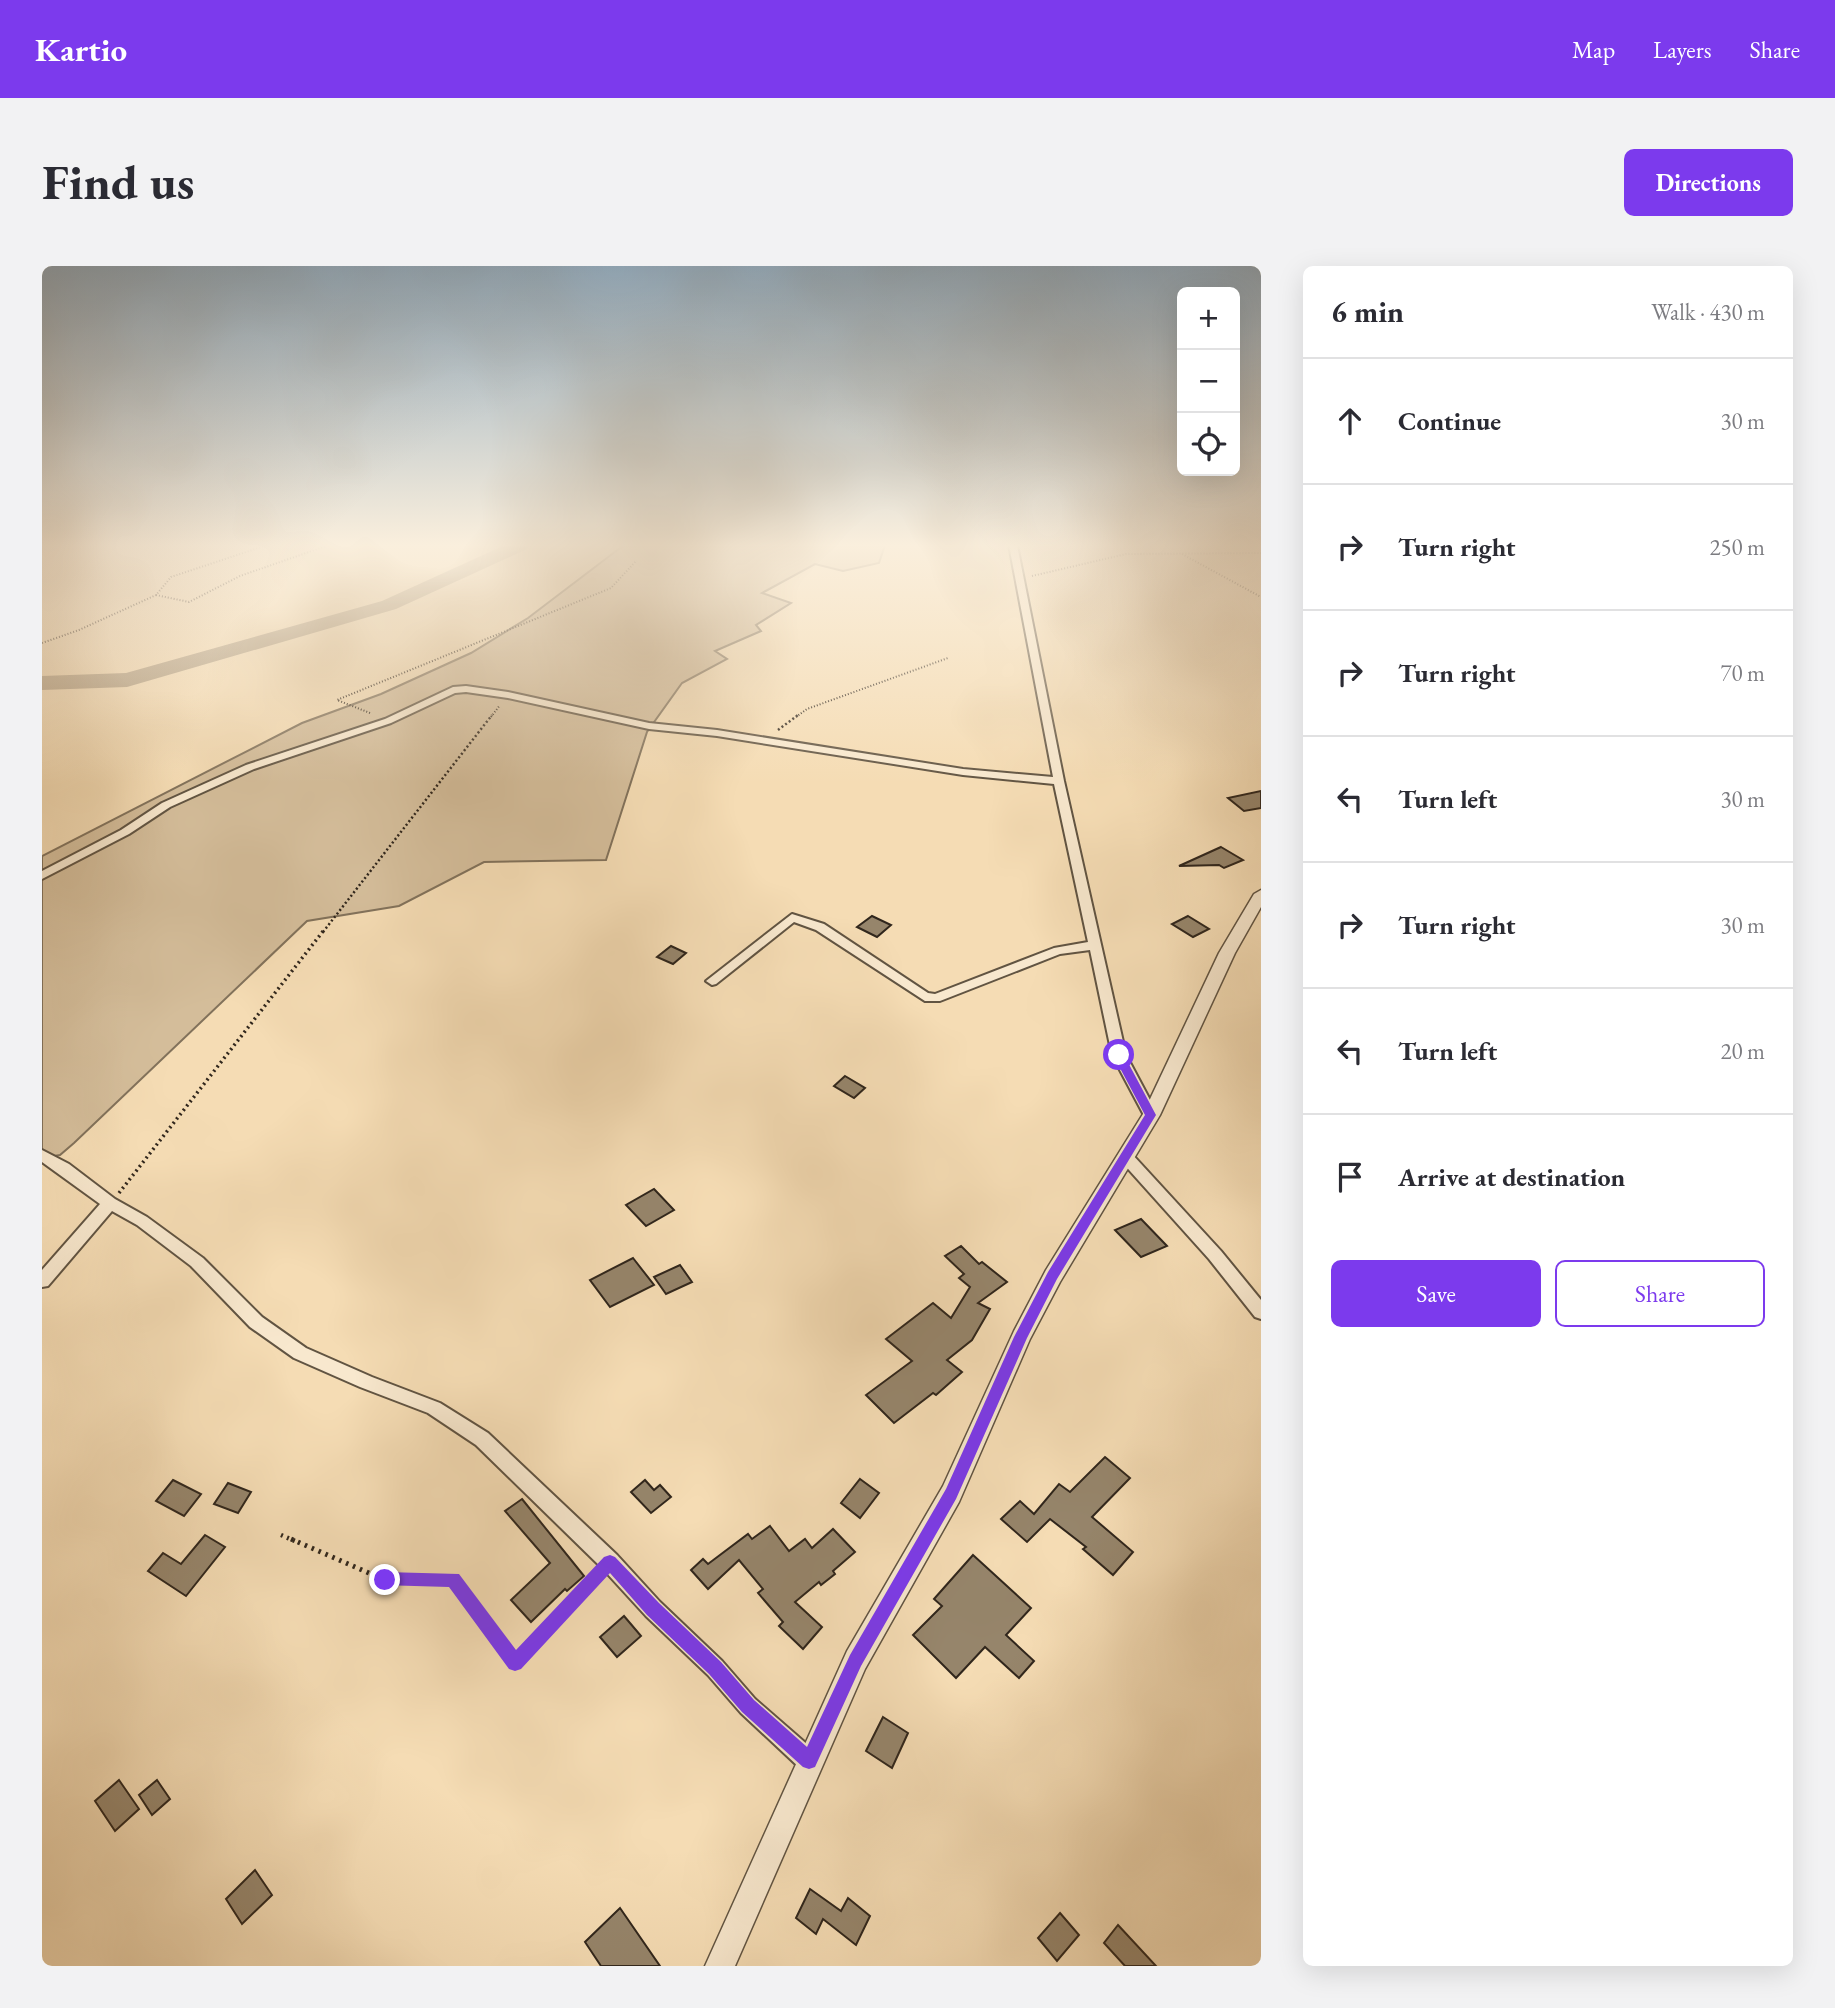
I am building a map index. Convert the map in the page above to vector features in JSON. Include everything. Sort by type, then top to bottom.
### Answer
[{"type":"street","points":[[1028,624],[1119,1055],[1151,1115]]},
{"type":"street","points":[[42,876],[125,832],[166,805],[250,767],[388,721],[453,690],[466,689],[508,695],[649,726],[717,733],[963,772],[1059,781]]},
{"type":"street","points":[[720,1966],[809,1761],[856,1661],[951,1494],[1021,1337],[1053,1276],[1151,1115],[1227,953],[1261,894]]},
{"type":"street","points":[[712,981],[792,918],[820,927],[925,997],[936,998],[1058,951],[1096,946]]},
{"type":"street","points":[[42,1155],[110,1203],[142,1221],[197,1262],[256,1322],[299,1353],[434,1408],[482,1439],[610,1562],[653,1609],[715,1668],[748,1706],[809,1761]]},
{"type":"street","points":[[1126,1157],[1224,1265],[1261,1312]]},
{"type":"street","points":[[42,1282],[110,1203]]},
{"type":"path","points":[[42,643],[91,624]]},
{"type":"path","points":[[388,721],[337,700],[518,624]]},
{"type":"path","points":[[762,741],[807,709],[948,658]]},
{"type":"path","points":[[110,1203],[508,695]]},
{"type":"path","points":[[281,1535],[385,1580],[453,1580],[515,1663],[610,1562]]},
{"type":"shaded area","points":[[518,624],[757,624],[761,631],[715,651],[727,659],[682,683],[647,732],[606,860],[484,862],[399,906],[307,921],[74,1143],[60,1155],[42,1158],[42,856],[302,723],[381,694],[471,653]]},
{"type":"building","points":[[1261,791],[1261,808],[1244,811],[1228,798]]},
{"type":"building","points":[[1221,847],[1243,860],[1224,868],[1219,865],[1179,866]]},
{"type":"building","points":[[872,916],[891,925],[877,937],[857,927]]},
{"type":"building","points":[[1188,916],[1209,929],[1193,937],[1172,924]]},
{"type":"building","points":[[671,946],[686,953],[673,964],[657,957]]},
{"type":"building","points":[[845,1076],[865,1088],[854,1098],[834,1086]]},
{"type":"building","points":[[654,1189],[674,1210],[646,1226],[626,1205]]},
{"type":"building","points":[[1141,1219],[1167,1246],[1141,1257],[1115,1230]]},
{"type":"building","points":[[961,1246],[979,1264],[982,1262],[1007,1282],[978,1303],[990,1309],[972,1340],[947,1360],[962,1372],[936,1395],[933,1393],[894,1423],[866,1395],[912,1361],[886,1339],[933,1303],[951,1318],[970,1287],[959,1278],[964,1274],[945,1256]]},
{"type":"building","points":[[633,1258],[654,1285],[610,1307],[590,1280]]},
{"type":"building","points":[[680,1265],[692,1282],[666,1294],[654,1277]]},
{"type":"building","points":[[1105,1457],[1130,1478],[1092,1517],[1133,1552],[1113,1575],[1083,1549],[1086,1547],[1050,1519],[1027,1542],[1001,1519],[1020,1501],[1034,1514],[1059,1484],[1070,1492]]},
{"type":"building","points":[[860,1479],[879,1493],[860,1518],[841,1503]]},
{"type":"building","points":[[173,1480],[201,1494],[184,1516],[156,1501]]},
{"type":"building","points":[[645,1480],[654,1490],[660,1485],[671,1497],[651,1513],[631,1492]]},
{"type":"building","points":[[228,1483],[251,1492],[238,1513],[214,1504]]},
{"type":"building","points":[[522,1499],[584,1576],[567,1591],[565,1589],[531,1622],[511,1600],[550,1563],[505,1511]]},
{"type":"building","points":[[770,1526],[789,1551],[805,1539],[812,1548],[833,1529],[855,1552],[833,1571],[835,1574],[821,1585],[819,1582],[795,1602],[822,1627],[803,1649],[779,1626],[783,1622],[758,1593],[763,1589],[739,1560],[708,1589],[691,1570],[703,1559],[708,1564],[748,1534],[752,1539]]},
{"type":"building","points":[[205,1535],[225,1547],[186,1596],[148,1571],[163,1553],[181,1564]]},
{"type":"building","points":[[973,1555],[1031,1608],[1006,1635],[1034,1661],[1019,1678],[985,1647],[956,1678],[913,1635],[942,1606],[934,1599]]},
{"type":"building","points":[[624,1616],[641,1636],[617,1657],[600,1637]]},
{"type":"building","points":[[883,1717],[908,1733],[892,1768],[866,1751]]},
{"type":"building","points":[[119,1780],[139,1809],[115,1831],[95,1801]]},
{"type":"building","points":[[157,1780],[170,1799],[152,1815],[139,1795]]},
{"type":"building","points":[[255,1870],[272,1895],[242,1924],[226,1899]]},
{"type":"building","points":[[810,1889],[841,1911],[848,1898],[870,1916],[856,1945],[823,1919],[816,1934],[796,1918]]},
{"type":"building","points":[[620,1908],[660,1966],[601,1966],[585,1942]]},
{"type":"building","points":[[1060,1913],[1079,1935],[1057,1961],[1038,1938]]},
{"type":"building","points":[[1118,1925],[1156,1966],[1125,1966],[1104,1943]]},
{"type":"waterway","points":[[42,683],[127,680],[321,624]]},
{"type":"route","points":[[385,1580],[453,1580],[515,1663],[610,1562],[653,1609],[715,1668],[748,1706],[809,1761],[856,1661],[951,1494],[1021,1337],[1053,1276],[1151,1115],[1119,1055]]}]
